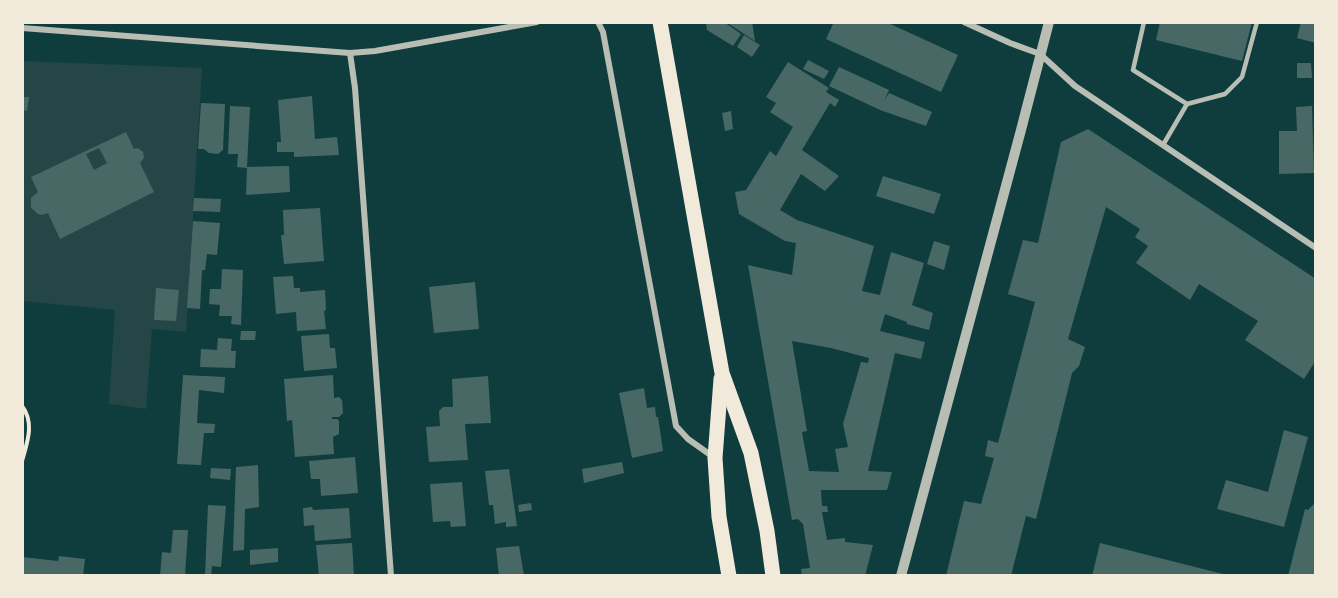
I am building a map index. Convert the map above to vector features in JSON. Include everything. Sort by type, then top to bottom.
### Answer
[{"type":"main road","points":[[660,22],[722,373],[751,453],[773,576]]},
{"type":"main road","points":[[722,373],[715,458],[719,517],[729,576]]},
{"type":"street","points":[[22,28],[350,53],[375,51],[537,22]]},
{"type":"street","points":[[598,22],[603,32],[676,426],[688,439],[715,458]]},
{"type":"street","points":[[963,22],[1040,54],[1075,86],[1316,248]]},
{"type":"street","points":[[901,576],[1049,22]]},
{"type":"street","points":[[350,53],[355,88],[391,576]]},
{"type":"lane","points":[[1144,22],[1133,70],[1187,104]]},
{"type":"lane","points":[[1163,145],[1187,104],[1225,94],[1242,77],[1257,22]]},
{"type":"path","points":[[22,406],[27,412],[30,426],[22,461]]},
{"type":"shaded area","points":[[23,61],[202,68],[186,332],[152,329],[146,409],[109,404],[115,310],[23,301]]},
{"type":"building","points":[[706,22],[724,22],[741,34],[733,46],[707,30]]},
{"type":"building","points":[[726,22],[752,22],[755,41]]},
{"type":"building","points":[[834,22],[886,22],[958,55],[941,92],[826,39]]},
{"type":"building","points":[[1160,22],[1252,22],[1242,61],[1156,40]]},
{"type":"building","points":[[1301,22],[1316,22],[1316,43],[1297,38]]},
{"type":"building","points":[[744,35],[760,45],[752,57],[737,47]]},
{"type":"building","points":[[808,60],[829,71],[824,79],[803,69]]},
{"type":"building","points":[[788,62],[829,88],[826,92],[839,100],[835,107],[830,103],[802,150],[839,176],[825,191],[801,174],[780,210],[797,220],[874,246],[862,291],[880,295],[891,252],[924,263],[912,305],[933,313],[929,330],[907,324],[907,322],[885,314],[880,331],[925,342],[921,359],[895,353],[868,471],[892,472],[887,490],[821,490],[822,506],[827,506],[828,512],[822,512],[827,540],[845,538],[845,542],[873,545],[865,576],[802,576],[801,569],[810,568],[803,524],[798,519],[792,520],[748,265],[792,275],[796,243],[785,241],[739,214],[735,192],[746,190],[770,151],[776,156],[793,127],[770,112],[776,103],[766,97]],"holes":[[[792,341],[869,358],[868,363],[861,362],[843,424],[848,447],[835,449],[839,472],[809,471],[802,432],[807,431]]]},
{"type":"building","points":[[1297,63],[1311,63],[1312,78],[1297,78]]},
{"type":"building","points":[[839,67],[889,90],[884,101],[889,93],[932,112],[926,126],[880,110],[829,86]]},
{"type":"building","points":[[312,96],[315,139],[337,137],[339,155],[294,157],[294,152],[277,152],[277,142],[281,142],[278,100]]},
{"type":"building","points":[[22,97],[29,97],[27,111],[22,110]]},
{"type":"building","points":[[201,103],[225,104],[223,150],[218,154],[198,149]]},
{"type":"building","points":[[230,106],[250,107],[247,167],[289,166],[290,192],[246,195],[247,168],[237,167],[238,154],[228,154]]},
{"type":"building","points":[[1312,106],[1314,173],[1279,174],[1279,131],[1297,131],[1296,107]]},
{"type":"building","points":[[731,111],[733,129],[725,131],[722,113]]},
{"type":"building","points":[[1088,129],[1316,279],[1316,360],[1304,379],[1245,340],[1258,321],[1199,284],[1190,300],[1136,263],[1148,246],[1135,237],[1140,229],[1106,207],[1068,339],[1085,347],[1079,366],[1072,373],[1036,519],[1026,516],[1011,576],[946,576],[964,501],[981,504],[994,458],[985,456],[988,440],[998,443],[1035,302],[1008,294],[1023,240],[1038,243],[1061,142]]},
{"type":"building","points":[[126,132],[134,149],[138,148],[143,152],[144,158],[140,163],[154,192],[60,239],[48,213],[38,214],[31,208],[31,198],[38,192],[31,177]],"holes":[[[99,148],[107,163],[94,170],[86,154]]]},
{"type":"building","points":[[883,176],[941,194],[934,214],[876,196]]},
{"type":"building","points":[[194,198],[221,199],[220,212],[193,211]]},
{"type":"building","points":[[320,208],[324,261],[284,264],[281,235],[284,235],[283,210]]},
{"type":"building","points":[[193,221],[220,223],[217,255],[207,254],[205,270],[202,270],[200,309],[187,308]]},
{"type":"building","points":[[934,241],[950,246],[944,270],[927,264]]},
{"type":"building","points":[[222,269],[243,270],[241,325],[231,324],[232,316],[219,316],[220,305],[209,304],[210,289],[221,289]]},
{"type":"building","points":[[293,276],[294,288],[300,288],[300,292],[325,290],[326,329],[297,331],[296,312],[276,314],[273,277]]},
{"type":"building","points":[[475,282],[479,329],[434,333],[429,287]]},
{"type":"building","points":[[156,288],[179,290],[176,321],[154,320]]},
{"type":"building","points":[[241,331],[256,331],[255,340],[240,340]]},
{"type":"building","points":[[329,334],[330,348],[335,348],[337,368],[304,371],[301,336]]},
{"type":"building","points":[[218,338],[232,339],[231,351],[236,351],[235,368],[200,367],[201,349],[217,350]]},
{"type":"building","points":[[183,375],[225,377],[224,393],[199,390],[197,423],[215,424],[214,433],[204,433],[201,465],[177,464]]},
{"type":"building","points":[[333,375],[334,398],[339,397],[342,400],[343,413],[339,417],[332,417],[339,421],[339,434],[333,437],[334,454],[295,457],[292,420],[287,421],[284,379]]},
{"type":"building","points":[[488,376],[491,423],[465,424],[468,460],[429,462],[426,427],[440,426],[439,411],[443,407],[453,407],[452,379]]},
{"type":"building","points":[[644,388],[647,408],[655,407],[663,451],[632,458],[619,393]]},
{"type":"building","points":[[1284,430],[1308,437],[1284,527],[1217,509],[1226,480],[1268,492]]},
{"type":"building","points":[[355,457],[358,493],[321,496],[320,479],[311,479],[309,461]]},
{"type":"building","points":[[622,462],[624,473],[584,483],[582,469]]},
{"type":"building","points":[[258,465],[259,507],[245,509],[244,550],[233,551],[236,467]]},
{"type":"building","points":[[211,468],[231,469],[230,480],[210,478]]},
{"type":"building","points":[[509,469],[517,526],[506,527],[506,522],[495,524],[493,505],[489,505],[485,471]]},
{"type":"building","points":[[462,482],[466,526],[451,527],[450,521],[433,522],[430,484]]},
{"type":"building","points":[[1316,502],[1316,576],[1288,576],[1305,509],[1308,510]]},
{"type":"building","points":[[531,503],[532,510],[519,512],[518,505]]},
{"type":"building","points":[[208,505],[226,506],[221,567],[212,566],[211,576],[205,575]]},
{"type":"building","points":[[312,507],[313,510],[349,508],[351,538],[315,541],[314,525],[304,526],[303,508]]},
{"type":"building","points":[[173,530],[188,530],[185,576],[160,576],[162,552],[171,553]]},
{"type":"building","points":[[352,543],[354,576],[319,576],[316,545]]},
{"type":"building","points":[[1100,543],[1227,575],[1227,576],[1092,576]]},
{"type":"building","points":[[519,546],[524,576],[499,576],[496,548]]},
{"type":"building","points":[[278,548],[278,562],[250,565],[250,550]]},
{"type":"building","points":[[59,556],[85,559],[83,576],[22,576],[22,557],[58,561]]}]
